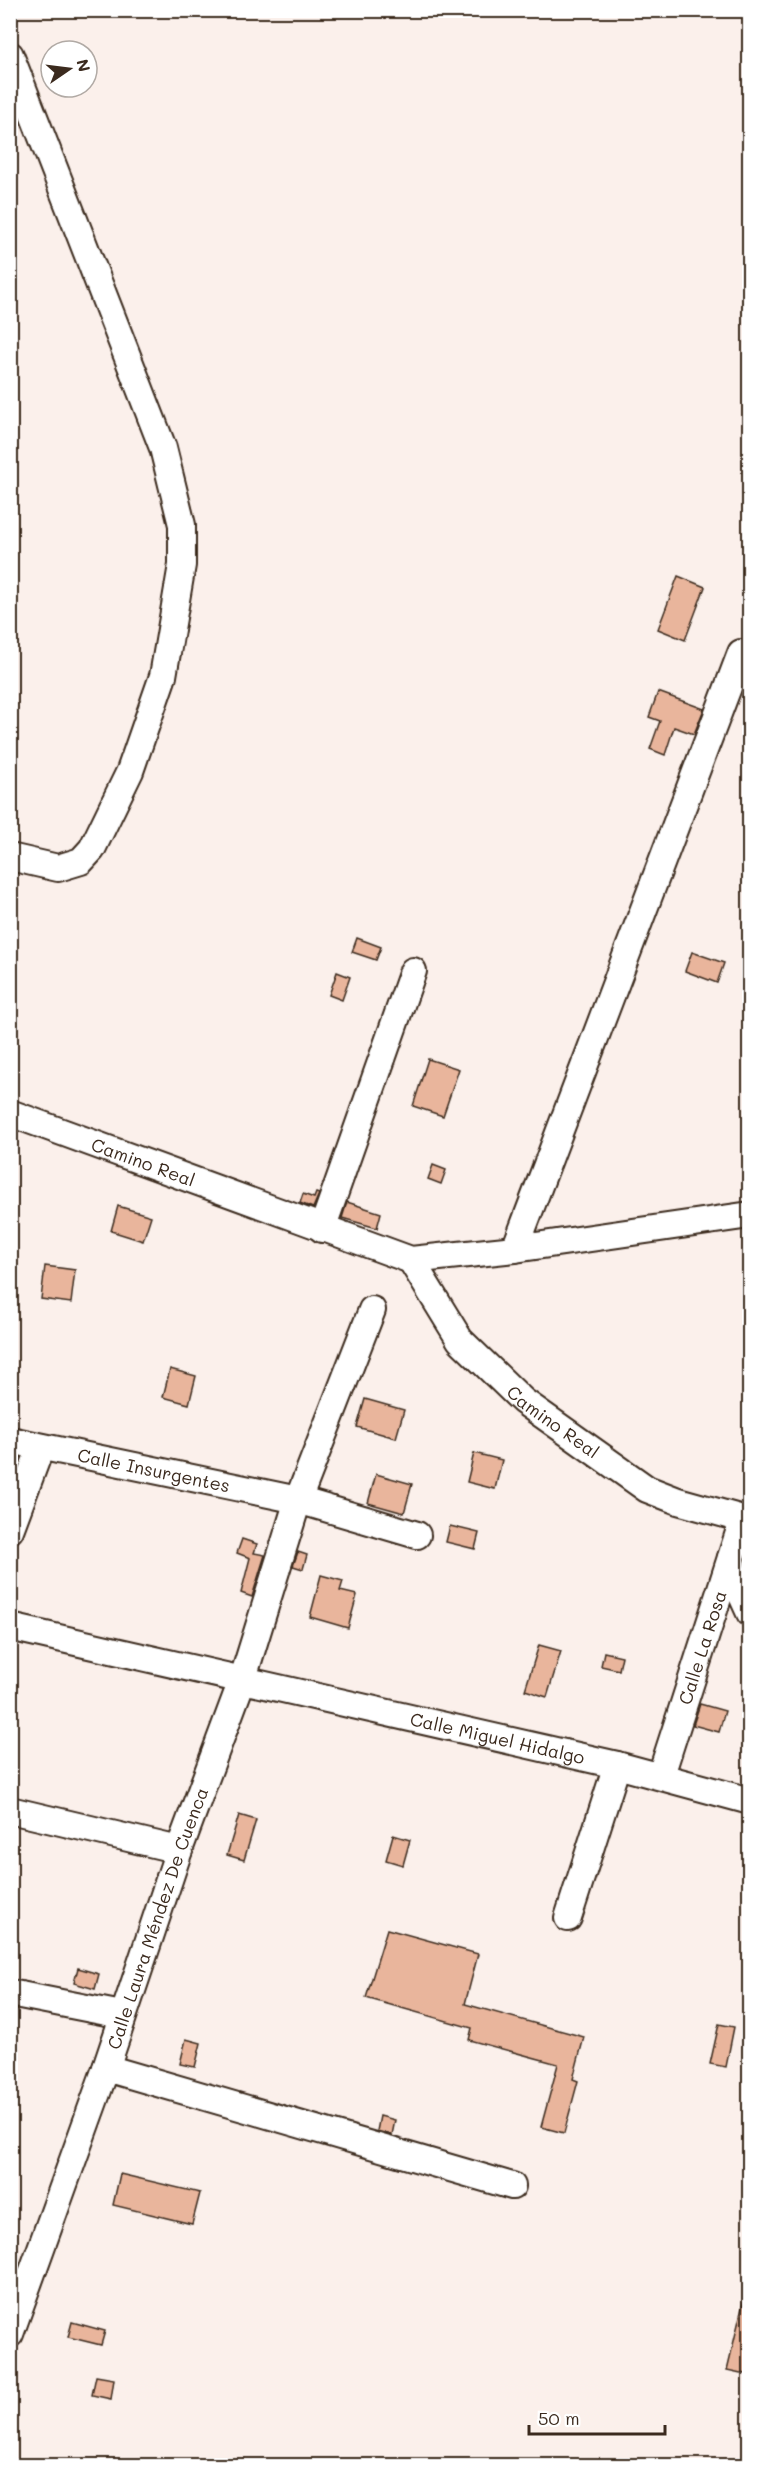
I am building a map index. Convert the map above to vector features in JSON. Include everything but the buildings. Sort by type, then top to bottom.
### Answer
[{"type":"street","points":[[10,55],[163,448],[182,525],[182,565],[163,676],[130,771],[92,849],[81,861],[58,868],[10,857]]},
{"type":"street","points":[[515,1248],[741,653]]},
{"type":"street","points":[[322,1229],[413,971]]},
{"type":"street","name":"Camino Real","points":[[10,1113],[411,1260],[750,1215]]},
{"type":"street","name":"Camino Real","points":[[411,1260],[460,1340],[524,1401],[647,1489],[678,1501],[746,1520]]},
{"type":"street","name":"Calle Laura Méndez De Cuenca","points":[[10,2334],[106,2068],[179,1850],[243,1678],[298,1500],[372,1310]]},
{"type":"street","name":"Calle Insurgentes","points":[[10,1440],[298,1500],[417,1535]]},
{"type":"street","points":[[10,1530],[41,1447]]},
{"type":"street","name":"Calle La Rosa","points":[[661,1775],[731,1558],[746,1520]]},
{"type":"street","points":[[731,1558],[735,1580],[750,1613]]},
{"type":"street","name":"Calle Miguel Hidalgo","points":[[10,1628],[243,1678],[661,1775],[750,1801]]},
{"type":"street","points":[[568,1918],[617,1765]]},
{"type":"street","points":[[10,1810],[179,1850]]},
{"type":"street","points":[[10,1993],[122,2015]]},
{"type":"street","points":[[106,2068],[512,2186]]}]
